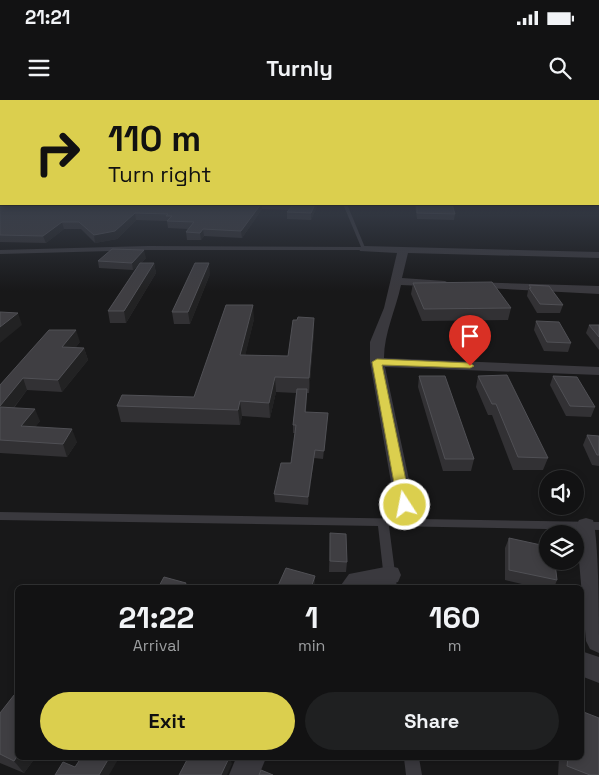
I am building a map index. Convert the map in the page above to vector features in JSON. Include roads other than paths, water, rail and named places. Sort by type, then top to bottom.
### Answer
[{"type":"street","points":[[364,249],[599,255]]},
{"type":"street","points":[[403,250],[390,308],[377,342],[377,362],[408,522]]},
{"type":"street","points":[[396,281],[599,290]]},
{"type":"street","points":[[377,362],[599,371]]},
{"type":"street","points":[[592,526],[599,641]]},
{"type":"street","points":[[354,585],[357,582],[390,581]]},
{"type":"street","points":[[584,665],[599,670]]},
{"type":"street","points":[[244,775],[249,760]]},
{"type":"lane","points":[[0,252],[148,248],[364,249],[355,228]]},
{"type":"lane","points":[[0,516],[592,526]]},
{"type":"lane","points":[[383,522],[390,581]]},
{"type":"lane","points":[[412,760],[414,775]]}]
